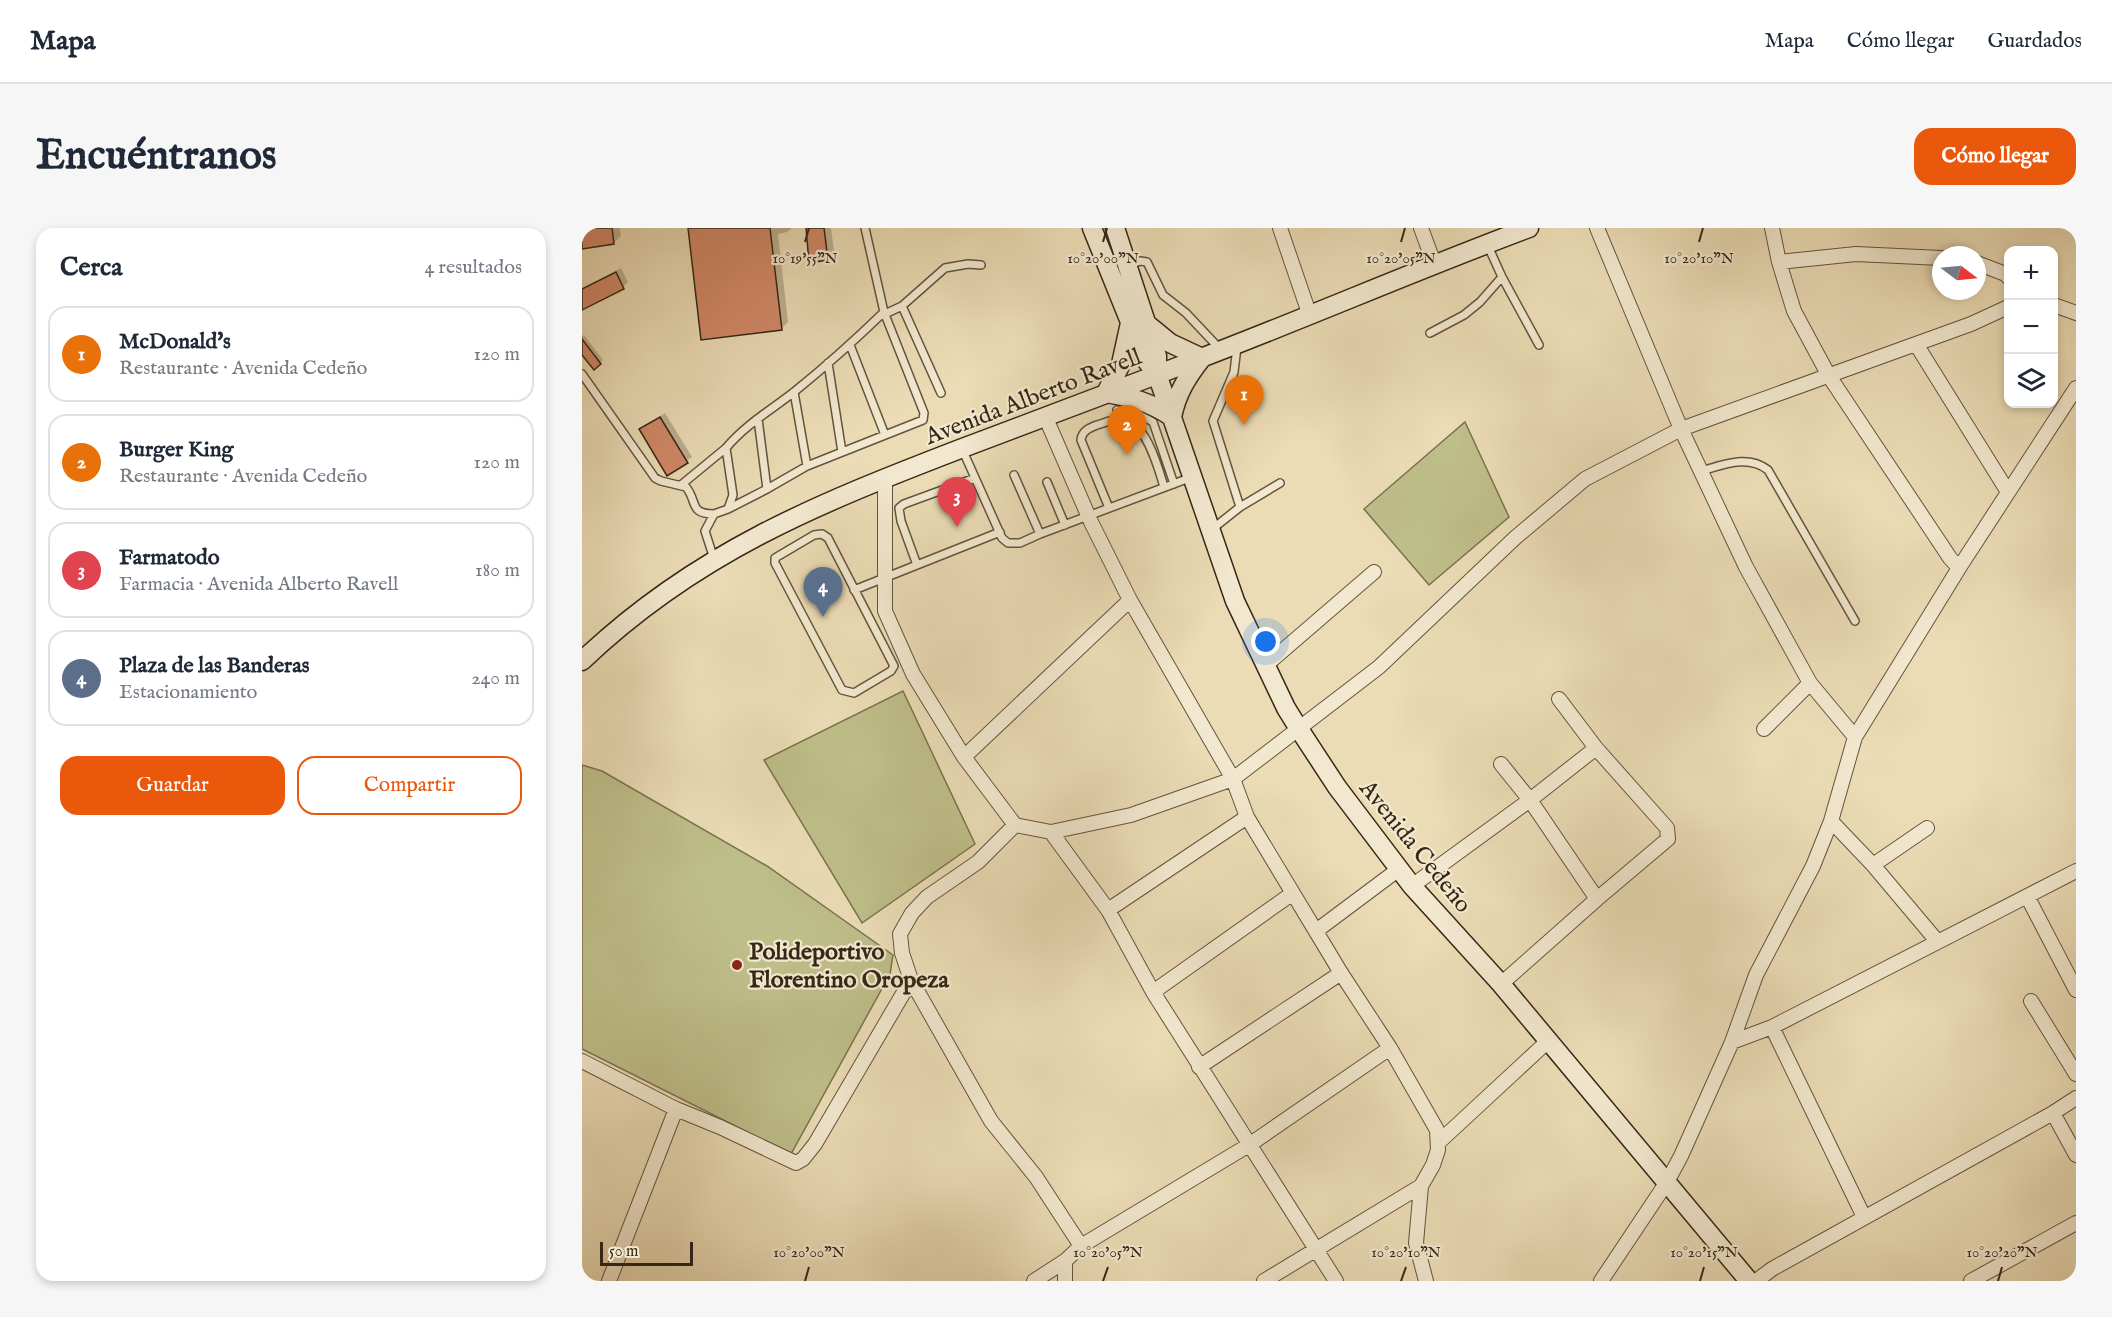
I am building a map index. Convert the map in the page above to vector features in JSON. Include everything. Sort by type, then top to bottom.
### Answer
[{"type":"street","points":[[1092,228],[1138,323],[1170,343],[1202,358],[1182,384],[1175,399],[1172,417],[1154,405],[1133,397],[1106,393],[1138,323],[1128,266],[1115,228]]},
{"type":"street","points":[[1280,228],[1310,316]]},
{"type":"street","points":[[1421,228],[1435,266]]},
{"type":"street","name":"Avenida Alberto Ravell","points":[[582,661],[630,618],[668,589],[714,559],[807,511],[885,478],[1202,358],[1529,228]]},
{"type":"street","points":[[1597,228],[1681,429],[1746,567],[1810,683],[1855,736]]},
{"type":"street","points":[[1772,228],[1779,262],[1794,311],[1830,376],[1950,558],[1959,568]]},
{"type":"street","points":[[1779,262],[1856,254],[1932,258]]},
{"type":"street","points":[[1986,266],[2004,273]]},
{"type":"street","points":[[2058,306],[2076,312]]},
{"type":"street","points":[[885,478],[885,610],[913,674],[964,757],[1015,825],[1051,832],[1131,814],[1233,779],[1379,667],[1516,537],[1585,480],[1681,429],[1971,324],[2004,309]]},
{"type":"street","name":"Avenida Cedeño","points":[[1138,323],[1157,356],[1157,374],[1235,601],[1286,708],[1299,729],[1337,787],[1412,886],[1501,984],[1749,1281]]},
{"type":"street","points":[[1916,344],[2008,492]]},
{"type":"street","points":[[1601,1281],[1667,1182],[1732,1042],[1756,975],[1813,866],[1831,821],[1855,736],[1959,568],[2076,388]]},
{"type":"street","points":[[1045,416],[1088,516],[1130,600],[1233,779],[1247,817],[1341,973],[1390,1048],[1437,1130],[1439,1142],[1433,1165],[1421,1186],[1416,1243],[1426,1281]]},
{"type":"street","points":[[1266,665],[1374,572]]},
{"type":"street","points":[[964,757],[1130,600]]},
{"type":"street","points":[[1764,729],[1810,683]]},
{"type":"street","points":[[1501,984],[1668,839],[1667,828],[1596,748],[1559,699]]},
{"type":"street","points":[[1412,886],[1530,800],[1596,748]]},
{"type":"street","points":[[1501,764],[1530,800],[1597,899]]},
{"type":"street","points":[[1108,910],[1247,817]]},
{"type":"street","points":[[1831,821],[1873,865],[1937,941]]},
{"type":"street","points":[[1015,825],[978,862],[927,897],[912,913],[900,934],[902,953],[911,980],[991,1121],[1036,1177],[1081,1246]]},
{"type":"street","points":[[1873,865],[1927,828]]},
{"type":"street","points":[[1051,832],[1108,910],[1153,992],[1336,1281]]},
{"type":"street","points":[[1316,931],[1399,869]]},
{"type":"street","points":[[1732,1042],[1772,1027],[2076,871]]},
{"type":"street","points":[[1153,992],[1293,893]]},
{"type":"street","points":[[2027,896],[2076,990]]},
{"type":"street","points":[[1199,1066],[1341,973]]},
{"type":"street","points":[[582,1061],[676,1109],[796,1163],[803,1159],[815,1144],[911,980]]},
{"type":"street","points":[[2031,1001],[2076,1074]]},
{"type":"street","points":[[1772,1027],[1864,1216]]},
{"type":"street","points":[[1439,1142],[1548,1041]]},
{"type":"street","points":[[1034,1281],[1065,1261],[1081,1246],[1249,1145],[1390,1048]]},
{"type":"street","points":[[1756,1281],[1772,1269],[1864,1216],[2053,1113],[2076,1098]]},
{"type":"street","points":[[609,1281],[676,1109]]},
{"type":"street","points":[[2053,1113],[2076,1155]]},
{"type":"street","points":[[1264,1281],[1421,1186]]},
{"type":"street","points":[[1971,1281],[2076,1223]]},
{"type":"street","points":[[1065,1261],[1065,1281]]},
{"type":"lane","points":[[582,374],[655,478],[681,485],[690,492],[695,508],[704,514],[714,514],[728,509],[807,466],[923,420],[925,417],[884,312],[865,228]]},
{"type":"lane","points":[[1487,244],[1502,278],[1539,345]]},
{"type":"lane","points":[[1128,266],[1140,261],[1146,262],[1163,295],[1229,347],[1234,372],[1213,421],[1240,507]]},
{"type":"lane","points":[[681,485],[726,448],[735,437],[850,345],[884,312],[887,313],[902,306],[945,268],[968,264],[981,265]]},
{"type":"lane","points":[[1430,333],[1464,315],[1480,302],[1502,278]]},
{"type":"lane","points":[[902,306],[941,393]]},
{"type":"lane","points":[[850,345],[885,435]]},
{"type":"lane","points":[[828,363],[842,452]]},
{"type":"lane","points":[[794,392],[807,466]]},
{"type":"lane","points":[[1117,410],[1136,413],[1153,422],[1173,484]]},
{"type":"lane","points":[[759,419],[767,489]]},
{"type":"lane","points":[[1109,508],[1081,440],[1086,430],[1095,426],[1120,419],[1127,420],[1134,425],[1142,433],[1152,450],[1164,487]]},
{"type":"lane","points":[[726,448],[733,495],[728,509]]},
{"type":"lane","points":[[962,448],[1000,532],[1008,543],[1020,543],[1192,477]]},
{"type":"lane","points":[[1701,471],[1744,461],[1758,463],[1768,470],[1855,621]]},
{"type":"lane","points":[[1014,475],[1040,534]]},
{"type":"lane","points":[[917,565],[899,508],[904,504],[975,478]]},
{"type":"lane","points":[[1047,482],[1065,525]]},
{"type":"lane","points":[[1211,530],[1240,507],[1280,483]]},
{"type":"lane","points":[[714,514],[705,531],[714,559]]},
{"type":"lane","points":[[854,590],[1000,532]]},
{"type":"lane","points":[[822,534],[828,538],[854,590],[894,666],[891,671],[854,693],[847,693],[842,690],[776,568],[775,558],[814,535],[822,534]]},
{"type":"green space","points":[[1465,422],[1509,517],[1429,585],[1364,509]]},
{"type":"green space","points":[[903,691],[975,844],[862,923],[764,760]]},
{"type":"green space","name":"Polideportivo Florentino Oropeza","points":[[582,765],[602,771],[767,866],[893,955],[890,974],[791,1154],[582,1049]]},
{"type":"building","points":[[582,228],[612,228],[614,244],[582,249]]},
{"type":"building","points":[[688,228],[770,228],[782,330],[701,340]]},
{"type":"building","points":[[806,228],[824,228],[828,260],[809,263]]},
{"type":"building","points":[[616,272],[624,289],[582,310],[582,289]]},
{"type":"building","points":[[582,339],[601,364],[594,370],[582,355]]},
{"type":"building","points":[[660,417],[688,463],[667,476],[639,429]]},
{"type":"place","name":"McDonald's","points":[[1244,425]]},
{"type":"place","name":"Burger King","points":[[1127,455]]},
{"type":"place","name":"Farmatodo","points":[[957,527]]},
{"type":"place","name":"Plaza de las Banderas","points":[[823,617]]},
{"type":"place","name":"Polideportivo Florentino Oropeza","points":[[737,965]]}]
